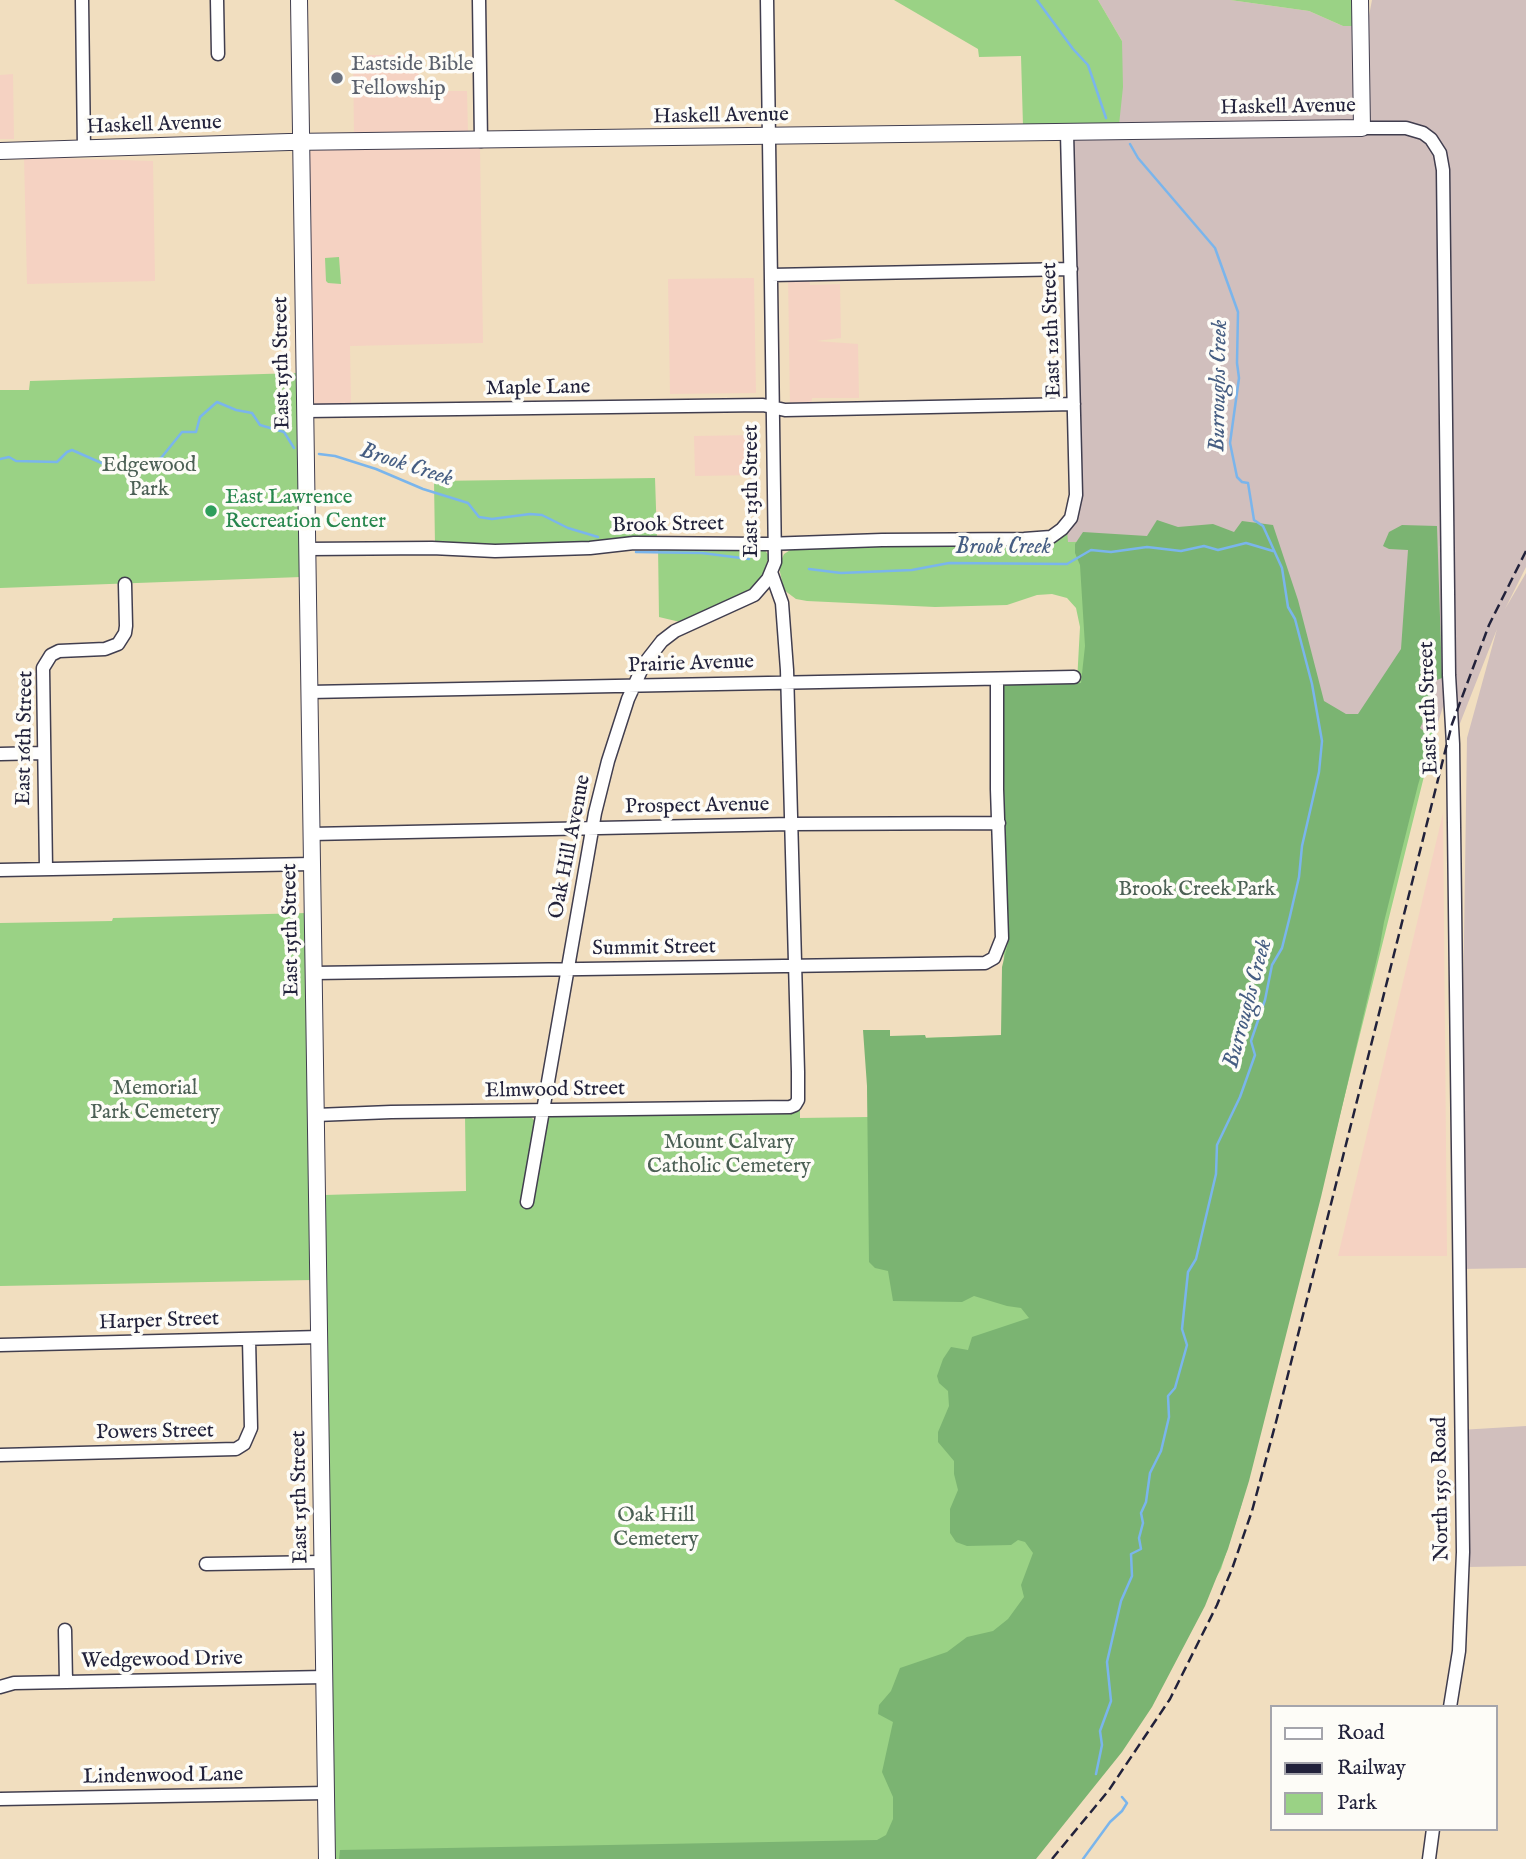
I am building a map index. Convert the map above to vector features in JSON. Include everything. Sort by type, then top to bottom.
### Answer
[{"type":"main road","name":"East 15th Street","points":[[299,0],[327,1859]]},
{"type":"main road","points":[[1360,0],[1362,128]]},
{"type":"main road","name":"Haskell Avenue","points":[[0,151],[301,142],[1362,128]]},
{"type":"street","points":[[82,0],[84,149]]},
{"type":"street","points":[[217,0],[218,54]]},
{"type":"street","points":[[479,0],[481,141]]},
{"type":"street","name":"East 13th Street","points":[[767,0],[775,544],[775,562],[771,572],[782,603],[788,682],[798,1072],[795,1105]]},
{"type":"street","name":"Haskell Avenue","points":[[1362,128],[1414,129],[1431,139],[1436,146]]},
{"type":"street","name":"East 12th Street","points":[[1067,133],[1076,495],[1074,511],[1067,524]]},
{"type":"street","name":"East 11th Street","points":[[1436,146],[1443,170],[1459,1269]]},
{"type":"street","points":[[771,275],[1071,269]]},
{"type":"street","name":"Maple Lane","points":[[305,411],[760,405],[785,410],[1074,404]]},
{"type":"street","name":"Brook Street","points":[[307,550],[432,548],[495,551],[590,548],[646,542],[775,544],[1044,539],[1056,534],[1067,524]]},
{"type":"street","name":"Oak Hill Avenue","points":[[527,1202],[592,829],[608,761],[633,686],[644,664],[662,641],[689,625],[745,601],[763,587],[771,572]]},
{"type":"street","name":"East 16th Street","points":[[46,869],[43,668],[51,655],[59,652],[106,649],[118,644],[126,626],[125,584]]},
{"type":"street","name":"Prairie Avenue","points":[[309,692],[1074,677]]},
{"type":"street","points":[[997,679],[999,823]]},
{"type":"street","points":[[0,754],[44,753]]},
{"type":"street","name":"Prospect Avenue","points":[[312,834],[791,824],[999,823]]},
{"type":"street","name":"Summit Street","points":[[314,973],[985,963],[994,958],[1002,938],[999,823]]},
{"type":"street","points":[[0,870],[312,864]]},
{"type":"street","name":"Elmwood Street","points":[[316,1115],[795,1105]]},
{"type":"street","name":"North 1550 Road","points":[[1450,1705],[1459,1651],[1462,1572],[1459,1269]]},
{"type":"street","name":"Harper Street","points":[[0,1345],[320,1337]]},
{"type":"street","name":"Powers Street","points":[[0,1455],[236,1449],[244,1444],[251,1427],[249,1339]]},
{"type":"street","points":[[206,1564],[323,1562]]},
{"type":"street","points":[[65,1630],[66,1682]]},
{"type":"street","name":"Wedgewood Drive","points":[[0,1687],[14,1683],[325,1677]]},
{"type":"street","name":"Lindenwood Lane","points":[[0,1798],[326,1793]]},
{"type":"street","points":[[1429,1859],[1433,1831]]},
{"type":"shaded area","points":[[1098,0],[1230,0],[1309,11],[1343,26],[1367,26],[1372,0],[1526,0],[1526,567],[1505,609],[1526,573],[1526,1268],[1459,1269],[1467,738],[1497,629],[1457,731],[1454,672],[1435,732],[1315,735],[1256,539],[1067,542],[1067,530],[1071,525],[1072,126],[1118,125],[1122,41]]},
{"type":"shaded area","points":[[353,55],[418,55],[419,91],[467,91],[468,132],[354,135]]},
{"type":"shaded area","points":[[13,74],[14,139],[0,139],[0,75]]},
{"type":"shaded area","points":[[480,147],[483,343],[350,346],[351,405],[316,404],[312,401],[307,157],[310,152],[314,149]]},
{"type":"shaded area","points":[[24,157],[153,161],[155,281],[27,284]]},
{"type":"shaded area","points":[[788,274],[809,274],[810,285],[840,284],[841,338],[816,341],[858,344],[859,398],[812,398],[811,409],[790,409]]},
{"type":"shaded area","points":[[754,278],[756,393],[670,394],[668,279]]},
{"type":"shaded area","points":[[756,435],[756,475],[695,476],[694,436]]},
{"type":"shaded area","points":[[1443,813],[1447,1256],[1338,1256]]},
{"type":"shaded area","points":[[1526,1426],[1526,1566],[1467,1567],[1460,1430]]},
{"type":"green space","points":[[894,0],[1098,0],[1122,41],[1123,87],[1119,125],[1023,126],[1021,56],[979,57],[978,49]]},
{"type":"green space","points":[[1230,0],[1354,0],[1354,26],[1343,26],[1309,11]]},
{"type":"green space","points":[[339,257],[341,284],[328,283],[325,258]]},
{"type":"green space","name":"Edgewood Park","points":[[297,373],[301,577],[0,588],[0,390],[29,390],[30,381]]},
{"type":"green space","points":[[655,478],[657,538],[596,543],[435,545],[434,481]]},
{"type":"green space","name":"Brook Creek Park","points":[[1157,520],[1178,527],[1213,524],[1234,532],[1242,521],[1273,525],[1298,600],[1324,701],[1346,714],[1358,714],[1401,649],[1408,550],[1383,546],[1389,532],[1402,525],[1437,526],[1442,678],[1434,681],[1430,708],[1420,728],[1432,738],[1384,922],[1321,1197],[1249,1481],[1228,1549],[1205,1606],[1152,1707],[1122,1752],[1036,1859],[339,1859],[340,1850],[877,1840],[886,1835],[893,1819],[893,1797],[882,1772],[893,1722],[878,1714],[879,1705],[891,1691],[900,1668],[947,1652],[967,1637],[993,1631],[1008,1619],[1024,1597],[1021,1585],[1033,1553],[1025,1542],[1018,1540],[1011,1545],[967,1546],[956,1542],[950,1533],[950,1509],[958,1490],[954,1461],[938,1442],[938,1432],[949,1406],[948,1391],[939,1383],[937,1376],[951,1347],[968,1350],[972,1337],[1029,1318],[1021,1308],[974,1296],[962,1302],[893,1301],[888,1271],[875,1268],[869,1262],[867,1086],[863,1030],[890,1030],[890,1036],[925,1035],[926,1038],[1001,1035],[1002,967],[1008,943],[1002,685],[1081,683],[1085,646],[1080,565],[1075,544],[1083,532],[1147,536]]},
{"type":"green space","name":"Oak Hill Cemetery","points":[[1067,530],[1068,542],[1256,539],[1315,735],[1435,732],[1303,1264],[1241,1506],[1221,1569],[1175,1649],[956,1852],[333,1859],[324,1195],[466,1191],[465,1115],[529,1115],[536,1122],[547,1115],[800,1110],[800,1118],[868,1117],[867,1039],[1004,1036],[1003,684],[1077,682],[1080,627],[1076,608],[1067,598],[1052,594],[1037,595],[1007,605],[935,607],[807,601],[796,599],[784,590],[780,563],[784,554],[795,547],[904,543]]},
{"type":"green space","points":[[658,546],[764,549],[769,556],[762,577],[741,598],[680,622],[659,617]]},
{"type":"green space","name":"Memorial Park Cemetery","points":[[306,913],[312,1280],[0,1286],[0,923]]},
{"type":"waterway","name":"Burroughs Creek","points":[[1037,0],[1088,65],[1106,118]]},
{"type":"waterway","name":"Burroughs Creek","points":[[1096,1774],[1102,1745],[1100,1731],[1111,1701],[1107,1662],[1121,1601],[1132,1576],[1131,1554],[1141,1549],[1141,1513],[1146,1502],[1150,1473],[1161,1451],[1169,1417],[1168,1396],[1175,1388],[1187,1345],[1182,1329],[1188,1272],[1196,1259],[1216,1174],[1217,1145],[1240,1097],[1255,1055],[1251,1041],[1265,1000],[1272,965],[1282,948],[1290,916],[1319,772],[1322,741],[1312,684],[1295,619],[1288,607],[1282,568],[1263,526],[1254,520],[1248,483],[1237,477],[1230,443],[1239,378],[1238,312],[1215,248],[1138,158],[1130,144]]},
{"type":"waterway","name":"Brook Creek","points":[[142,467],[161,458],[182,432],[196,432],[200,417],[217,402],[252,413],[260,425],[284,432],[294,448]]},
{"type":"waterway","name":"Brook Creek","points":[[0,459],[9,457],[16,461],[57,462],[72,450],[122,472],[135,469]]},
{"type":"waterway","name":"Brook Creek","points":[[319,454],[335,456],[376,469],[423,489],[468,503],[479,517],[492,519],[542,515],[568,528],[598,537]]},
{"type":"waterway","name":"Brook Creek","points":[[809,569],[841,573],[912,570],[949,563],[1067,564],[1091,550],[1111,552],[1147,547],[1181,551],[1204,546],[1218,550],[1246,543],[1273,551]]},
{"type":"waterway","name":"Brook Creek","points":[[636,552],[702,553],[749,559]]},
{"type":"waterway","name":"Burroughs Creek","points":[[1083,1859],[1110,1822],[1122,1811],[1127,1803],[1122,1797]]},
{"type":"railway","points":[[1052,1859],[1109,1790],[1170,1699],[1232,1569],[1252,1511],[1276,1422],[1452,724],[1489,625],[1526,551]]},
{"type":"place","name":"Eastside Bible Fellowship","points":[[337,78]]},
{"type":"place","name":"East Lawrence Recreation Center","points":[[211,511]]},
{"type":"park label","name":"Mount Calvary Catholic Cemetery","points":[[729,1156]]}]
